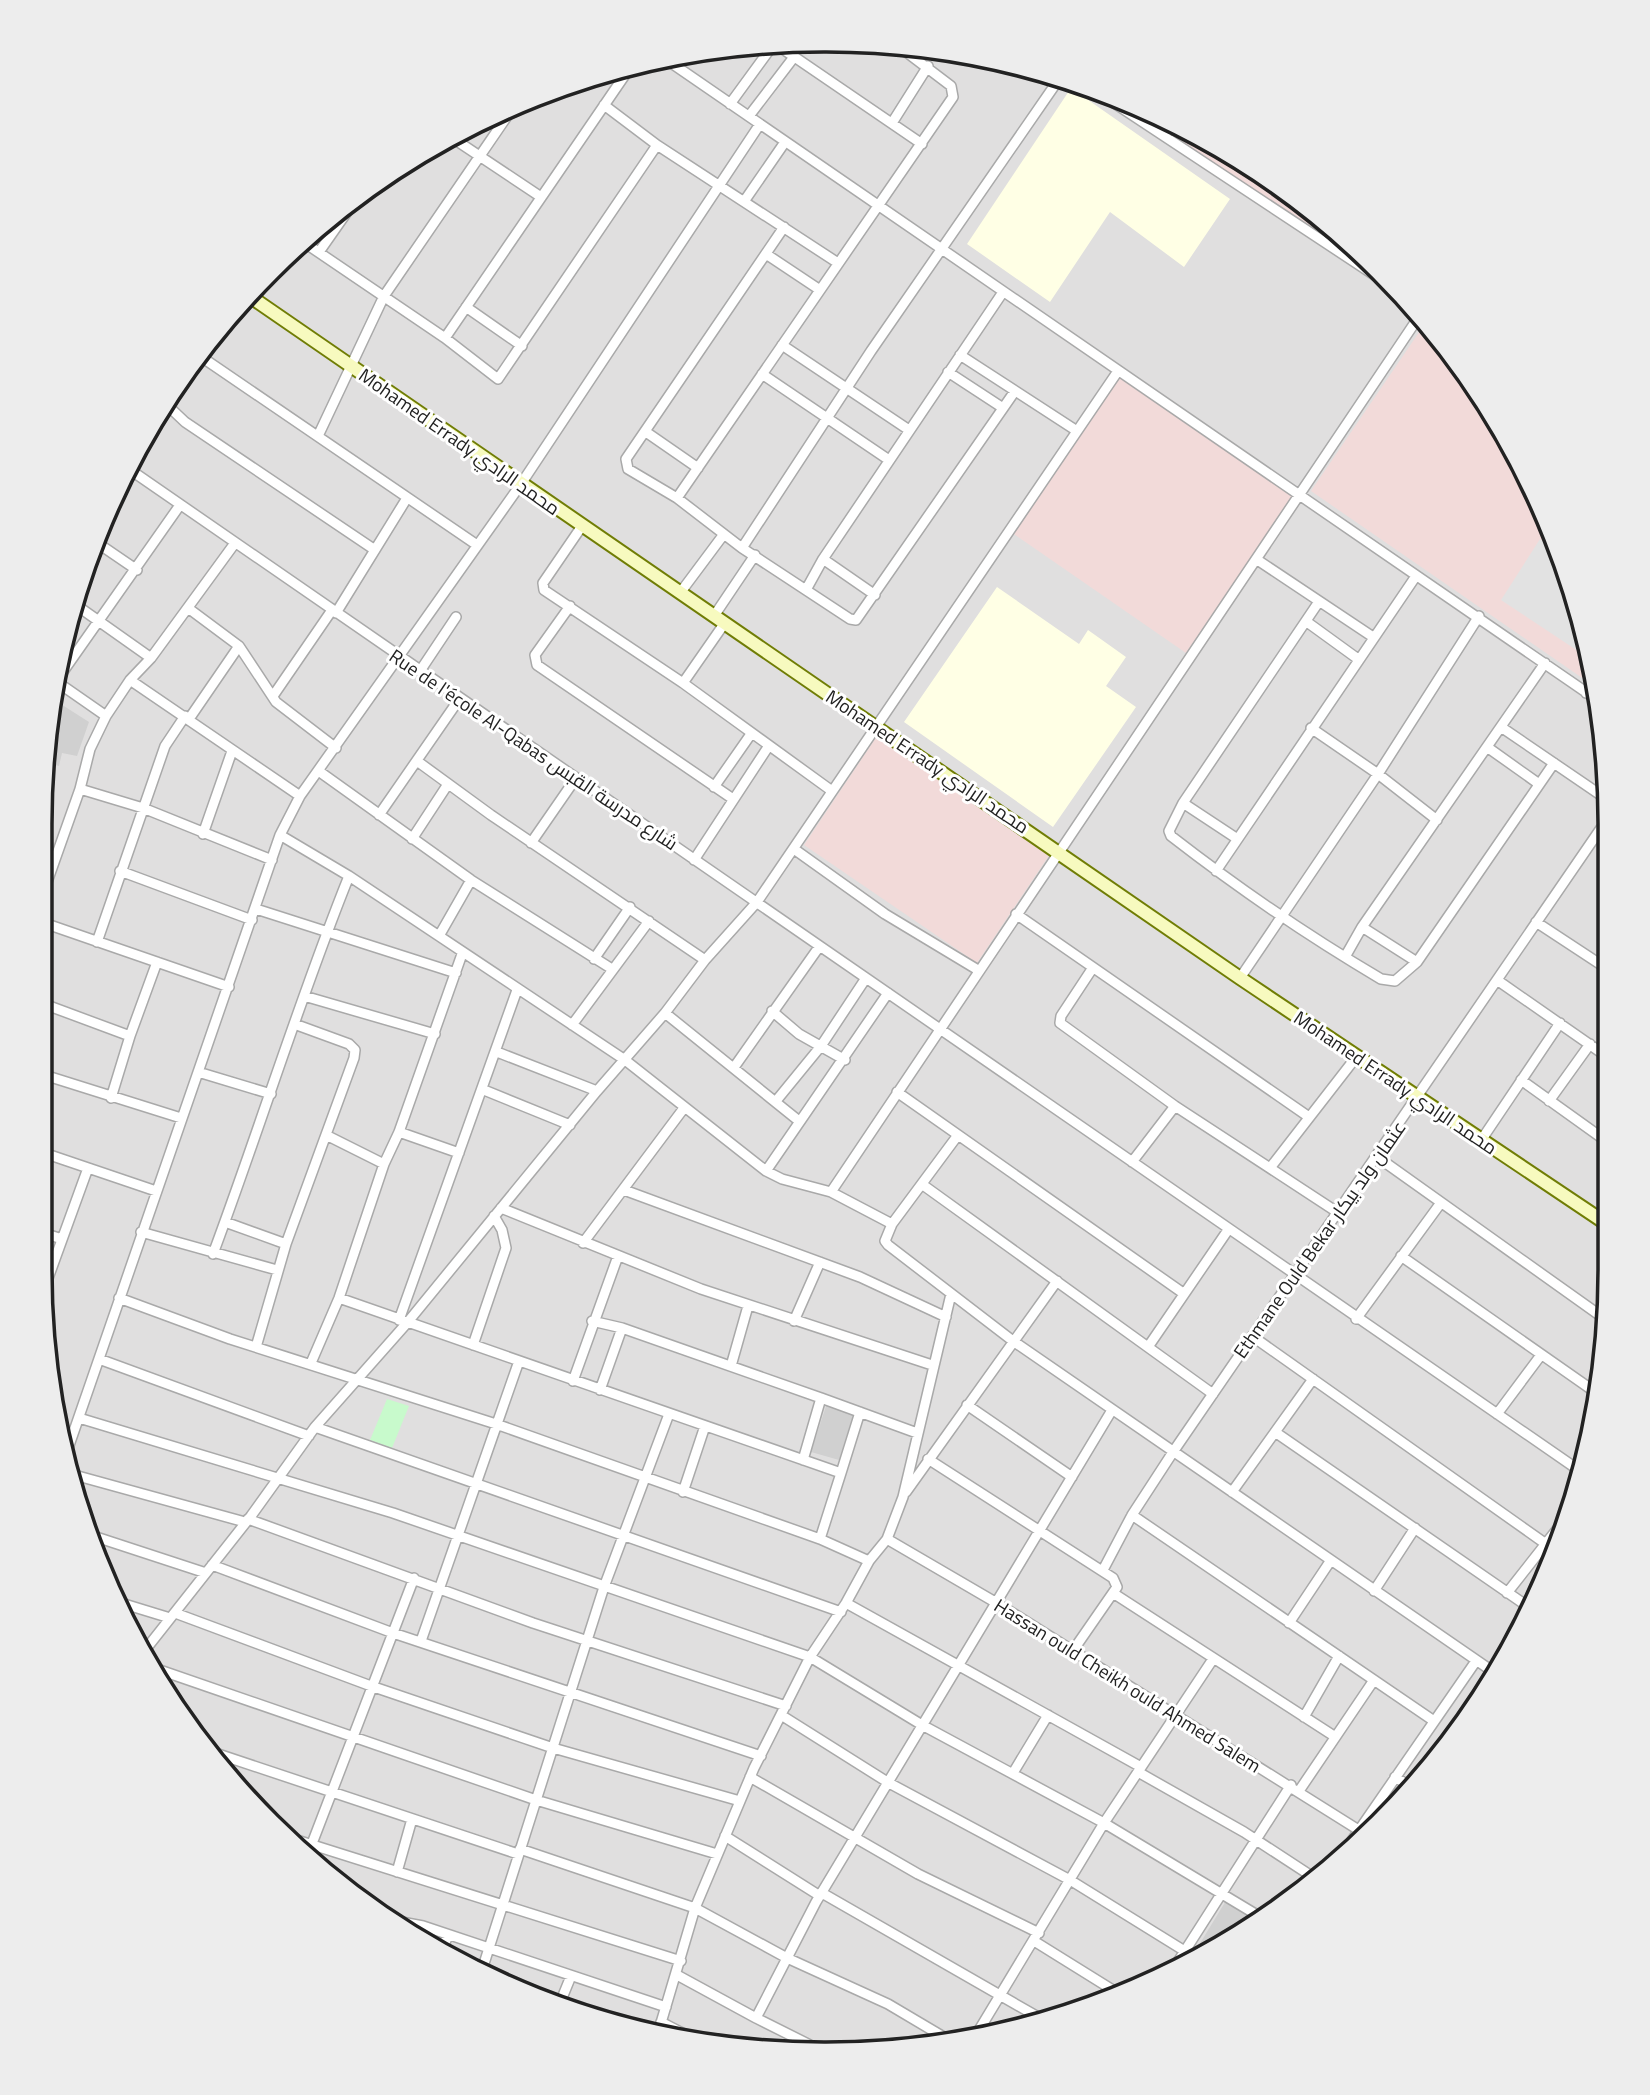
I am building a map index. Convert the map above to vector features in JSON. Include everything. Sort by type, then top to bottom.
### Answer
[{"type":"street","points":[[788,53],[922,144]]},
{"type":"street","points":[[730,104],[768,55]]},
{"type":"street","points":[[748,117],[794,57]]},
{"type":"street","points":[[677,498],[954,94],[951,86],[916,58]]},
{"type":"street","points":[[892,123],[928,66]]},
{"type":"street","points":[[676,67],[1416,576],[1479,616],[1586,693]]},
{"type":"street","points":[[445,338],[621,80]]},
{"type":"street","points":[[742,548],[1053,87]]},
{"type":"street","points":[[604,105],[657,145],[838,263]]},
{"type":"street","points":[[318,436],[384,296],[502,123]]},
{"type":"street","points":[[1148,123],[1349,258]]},
{"type":"street","points":[[71,1439],[280,835],[300,796],[320,772],[397,657],[521,484],[760,124]]},
{"type":"street","points":[[1165,136],[1167,132]]},
{"type":"street","points":[[745,200],[785,142]]},
{"type":"street","points":[[462,144],[541,197]]},
{"type":"street","points":[[312,248],[445,338],[497,379],[657,145]]},
{"type":"street","points":[[319,252],[336,227]]},
{"type":"street","points":[[784,227],[626,464],[677,498],[742,548],[807,588],[850,620],[860,617],[1015,391]]},
{"type":"street","points":[[766,254],[820,290]]},
{"type":"street","points":[[807,588],[823,559],[1003,292]]},
{"type":"street","name":"Mohamed Errady محمد الرادي","points":[[258,302],[1240,978],[1598,1218]]},
{"type":"street","points":[[466,307],[522,346]]},
{"type":"street","points":[[831,1192],[1413,325]]},
{"type":"street","points":[[782,345],[909,430]]},
{"type":"street","points":[[960,355],[1077,431]]},
{"type":"street","points":[[208,361],[477,545]]},
{"type":"street","points":[[150,1644],[247,1521],[315,1427],[360,1378],[403,1322],[666,1013],[705,960],[757,902],[1118,371]]},
{"type":"street","points":[[948,372],[1003,408]]},
{"type":"street","points":[[762,374],[889,460]]},
{"type":"street","points":[[174,411],[195,429],[375,550]]},
{"type":"street","points":[[646,432],[698,468]]},
{"type":"street","name":"Rue de l'école Al-Qabas شارع مدرسة القبس","points":[[136,475],[1572,1466]]},
{"type":"street","points":[[272,696],[334,611],[407,498]]},
{"type":"street","points":[[70,662],[137,570],[180,505]]},
{"type":"street","points":[[582,526],[542,587],[832,791]]},
{"type":"street","points":[[680,593],[724,534]]},
{"type":"street","points":[[52,869],[80,789],[90,749],[106,716],[130,680],[151,658],[235,543]]},
{"type":"street","points":[[104,548],[137,570]]},
{"type":"street","points":[[683,684],[755,555]]},
{"type":"street","points":[[823,559],[875,595]]},
{"type":"street","points":[[1256,559],[1318,603],[1373,637]]},
{"type":"street","points":[[1216,871],[1416,576]]},
{"type":"street","points":[[1318,603],[1184,803],[1169,834],[1216,871],[1345,957],[1388,981],[1395,981],[1417,962],[1554,763]]},
{"type":"street","points":[[570,606],[535,655],[537,665],[733,799]]},
{"type":"street","points":[[188,608],[239,646],[272,696],[336,748]]},
{"type":"street","points":[[83,610],[151,658]]},
{"type":"street","points":[[1240,978],[1378,774],[1479,616]]},
{"type":"street","points":[[420,671],[456,617]]},
{"type":"street","points":[[1307,622],[1358,659]]},
{"type":"street","points":[[97,942],[165,746],[239,646]]},
{"type":"street","points":[[1345,957],[1362,927],[1545,663]]},
{"type":"street","points":[[130,680],[300,796]]},
{"type":"street","points":[[65,687],[106,716]]},
{"type":"street","points":[[379,816],[460,698]]},
{"type":"street","points":[[1501,727],[1597,792]]},
{"type":"street","points":[[1311,728],[1378,774],[1437,820]]},
{"type":"street","points":[[714,787],[751,734]]},
{"type":"street","points":[[694,860],[768,747]]},
{"type":"street","points":[[1487,747],[1539,784]]},
{"type":"street","points":[[203,834],[232,751]]},
{"type":"street","points":[[417,761],[531,843],[705,960]]},
{"type":"street","points":[[320,772],[471,880],[612,969]]},
{"type":"street","points":[[531,843],[576,778]]},
{"type":"street","points":[[412,839],[448,784]]},
{"type":"street","points":[[80,789],[143,808],[272,860]]},
{"type":"street","points":[[1184,803],[1236,838]]},
{"type":"street","name":"Ethmane Ould Bekar عثمان ولد بيكار","points":[[1103,1570],[1132,1514],[1173,1452],[1598,832]]},
{"type":"street","points":[[280,835],[349,876],[462,954],[625,1060],[766,1171],[782,1179],[831,1192],[892,1224]]},
{"type":"street","points":[[794,849],[885,914],[978,970]]},
{"type":"street","points":[[120,871],[252,920]]},
{"type":"street","points":[[213,1254],[349,876]]},
{"type":"street","points":[[439,936],[471,880]]},
{"type":"street","points":[[594,959],[629,907]]},
{"type":"street","points":[[256,909],[456,973]]},
{"type":"street","points":[[1016,914],[1309,1117]]},
{"type":"street","points":[[572,1025],[649,921]]},
{"type":"street","points":[[1536,922],[1598,963]]},
{"type":"street","points":[[52,926],[229,987]]},
{"type":"street","points":[[1362,927],[1417,962]]},
{"type":"street","points":[[735,1066],[819,947]]},
{"type":"street","points":[[312,1363],[339,1298],[384,1164],[399,1132],[462,954]]},
{"type":"street","points":[[111,1098],[157,962]]},
{"type":"street","points":[[1092,969],[1060,1016],[1060,1023],[1175,1106],[1338,1212]]},
{"type":"street","points":[[776,1101],[821,1046],[866,978]]},
{"type":"street","points":[[1497,979],[1598,1050]]},
{"type":"street","points":[[403,1322],[517,990]]},
{"type":"street","points":[[766,1171],[799,1121],[845,1060],[888,993]]},
{"type":"street","points":[[304,996],[435,1034]]},
{"type":"street","points":[[52,1007],[130,1036]]},
{"type":"street","points":[[772,1011],[799,1034],[845,1060]]},
{"type":"street","points":[[666,1013],[735,1066],[799,1121]]},
{"type":"street","points":[[1482,1139],[1560,1023]]},
{"type":"street","points":[[256,1347],[277,1270],[355,1051],[349,1044],[297,1025]]},
{"type":"street","points":[[1549,1101],[1590,1044]]},
{"type":"street","points":[[497,1052],[597,1091]]},
{"type":"street","points":[[1270,1168],[1357,1056]]},
{"type":"street","points":[[198,1072],[271,1094]]},
{"type":"street","points":[[52,1078],[181,1118]]},
{"type":"street","points":[[1521,1080],[1598,1135]]},
{"type":"street","points":[[484,1090],[570,1125]]},
{"type":"street","points":[[897,1093],[1183,1293]]},
{"type":"street","points":[[1132,1163],[1175,1106]]},
{"type":"street","points":[[583,1243],[684,1108]]},
{"type":"street","points":[[399,1132],[459,1153]]},
{"type":"street","points":[[326,1135],[384,1164]]},
{"type":"street","points":[[958,1135],[892,1224],[886,1243],[1013,1341],[1487,1668]]},
{"type":"street","points":[[52,1156],[156,1192]]},
{"type":"street","points":[[1376,1156],[1596,1313]]},
{"type":"street","points":[[52,1258],[62,1239],[88,1168]]},
{"type":"street","points":[[923,1185],[1213,1394]]},
{"type":"street","points":[[624,1189],[860,1277],[946,1317]]},
{"type":"street","points":[[1356,1319],[1440,1204]]},
{"type":"street","points":[[501,1208],[583,1243],[748,1306],[932,1365]]},
{"type":"street","points":[[473,1345],[506,1248],[502,1230],[494,1216]]},
{"type":"street","points":[[225,1222],[286,1244]]},
{"type":"street","points":[[1148,1347],[1228,1230]]},
{"type":"street","points":[[141,1232],[277,1270]]},
{"type":"street","points":[[52,1236],[62,1239]]},
{"type":"street","points":[[573,1381],[592,1321],[618,1256]]},
{"type":"street","points":[[1401,1256],[1588,1387]]},
{"type":"street","points":[[794,1321],[820,1262]]},
{"type":"street","points":[[903,1497],[1057,1282]]},
{"type":"street","points":[[671,2027],[661,2022],[695,1909],[750,1777],[810,1657],[844,1608],[869,1561],[887,1539],[903,1497],[932,1365],[951,1294]]},
{"type":"street","points":[[119,1298],[256,1347],[360,1378],[496,1424],[820,1539],[869,1561]]},
{"type":"street","points":[[339,1298],[841,1473]]},
{"type":"street","points":[[731,1367],[748,1306]]},
{"type":"street","points":[[592,1321],[622,1328],[917,1433]]},
{"type":"street","points":[[600,1390],[622,1328]]},
{"type":"street","points":[[1252,1336],[1546,1544]]},
{"type":"street","points":[[1497,1414],[1541,1355]]},
{"type":"street","points":[[99,1359],[309,1436]]},
{"type":"street","points":[[421,1641],[519,1361]]},
{"type":"street","points":[[1232,1492],[1313,1379]]},
{"type":"street","points":[[803,1460],[821,1398]]},
{"type":"street","points":[[967,1405],[1072,1477]]},
{"type":"street","points":[[756,2018],[821,1894],[1112,1410]]},
{"type":"street","points":[[820,1539],[860,1412]]},
{"type":"street","points":[[484,1963],[604,1587],[669,1414]]},
{"type":"street","points":[[79,1418],[278,1476],[810,1657],[922,1726],[1104,1823],[1253,1912]]},
{"type":"street","points":[[683,1492],[705,1426]]},
{"type":"street","points":[[315,1427],[844,1608],[1048,1714],[1307,1873]]},
{"type":"street","points":[[1275,1432],[1522,1603]]},
{"type":"street","points":[[928,1459],[1038,1532],[1103,1570],[1116,1583],[1113,1593],[1072,1652]]},
{"type":"street","points":[[81,1477],[247,1521],[440,1587],[533,1623],[589,1639],[783,1710],[889,1783],[1070,1880],[1185,1952],[1255,1839],[1374,1681]]},
{"type":"street","points":[[1132,1514],[1434,1721]]},
{"type":"street","points":[[1374,1591],[1415,1528]]},
{"type":"street","points":[[101,1538],[209,1569],[570,1694],[761,1756]]},
{"type":"street","name":"Hassan ould Cheikh ould Ahmed Salem","points":[[887,1539],[995,1602],[1357,1829]]},
{"type":"street","points":[[1507,1593],[1548,1541]]},
{"type":"street","points":[[1289,1623],[1331,1560]]},
{"type":"street","points":[[311,1847],[335,1792],[352,1737],[414,1578]]},
{"type":"street","points":[[1113,1593],[1334,1736]]},
{"type":"street","points":[[129,1605],[172,1616],[553,1748],[740,1801]]},
{"type":"street","points":[[1304,1717],[1339,1656]]},
{"type":"street","points":[[981,2027],[1104,1823],[1213,1659]]},
{"type":"street","points":[[1373,1814],[1395,1777],[1476,1661]]},
{"type":"street","points":[[166,1672],[536,1800],[717,1854]]},
{"type":"street","points":[[1013,1773],[1048,1714]]},
{"type":"street","points":[[225,1756],[695,1909],[787,1958],[888,2004],[939,2034]]},
{"type":"street","points":[[750,1777],[918,1874],[1036,1937],[1110,1988]]},
{"type":"street","points":[[1395,1777],[1403,1782]]},
{"type":"street","points":[[397,1871],[412,1819]]},
{"type":"street","points":[[725,1836],[821,1894],[1033,2014]]},
{"type":"street","points":[[317,1852],[397,1871],[681,1961]]},
{"type":"street","points":[[421,1928],[666,2007]]},
{"type":"street","points":[[445,1942],[448,1935]]},
{"type":"street","points":[[677,1975],[804,2041]]},
{"type":"street","points":[[563,1997],[571,1976]]},
{"type":"shaded area","points":[[825,52],[876,54],[976,67],[1073,93],[1121,111],[1167,132],[1254,183],[1334,244],[1371,279],[1438,355],[1467,396],[1518,483],[1539,529],[1571,625],[1591,724],[1598,825],[1598,1270],[1591,1371],[1583,1421],[1557,1518],[1518,1612],[1494,1656],[1438,1740],[1406,1779],[1334,1851],[1254,1912],[1167,1963],[1073,2002],[976,2028],[876,2041],[774,2041],[674,2028],[577,2002],[483,1963],[396,1912],[316,1851],[244,1779],[183,1699],[132,1612],[93,1518],[67,1421],[54,1321],[54,774],[67,674],[93,577],[132,483],[156,439],[212,355],[244,316],[316,244],[396,183],[483,132],[529,111],[577,93],[674,67],[774,54]]},
{"type":"shaded area","points":[[1069,92],[1084,97],[1230,199],[1184,267],[1110,212],[1050,302],[967,244]]},
{"type":"shaded area","points":[[1171,135],[1254,183],[1324,236]]},
{"type":"shaded area","points":[[1419,332],[1467,396],[1518,483],[1557,577],[1584,679],[1311,491]]},
{"type":"shaded area","points":[[1118,376],[1293,496],[1186,653],[1011,532]]},
{"type":"shaded area","points":[[1540,539],[1544,542],[1557,577],[1577,651],[1501,600]]},
{"type":"shaded area","points":[[997,587],[1079,644],[1088,630],[1126,657],[1106,686],[1136,707],[1053,827],[904,722]]},
{"type":"shaded area","points":[[62,705],[89,722],[77,756],[62,753],[59,766],[55,765]]},
{"type":"shaded area","points":[[879,733],[1052,851],[977,963],[804,845]]},
{"type":"shaded area","points":[[827,1403],[854,1412],[839,1460],[811,1452]]},
{"type":"shaded area","points":[[1227,1899],[1251,1914],[1211,1939],[1199,1945]]},
{"type":"green space","points":[[387,1399],[409,1406],[392,1448],[370,1440]]}]
